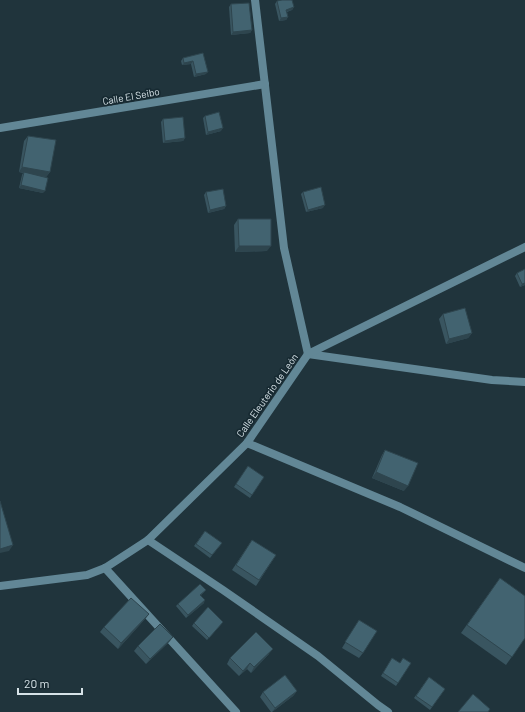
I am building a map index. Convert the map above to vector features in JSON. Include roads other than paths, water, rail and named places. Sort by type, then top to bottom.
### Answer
[{"type":"street","points":[[255,0],[284,248],[308,354],[525,246]]},
{"type":"street","name":"Calle El Seibo","points":[[0,128],[265,84]]},
{"type":"street","name":"Calle Eleuterio de León","points":[[0,586],[87,575],[105,568],[148,540],[247,443],[308,354],[492,380],[525,382]]},
{"type":"street","points":[[247,443],[400,507],[525,568]]},
{"type":"street","points":[[148,540],[224,590],[318,656],[388,712]]},
{"type":"street","points":[[105,568],[236,712]]}]
